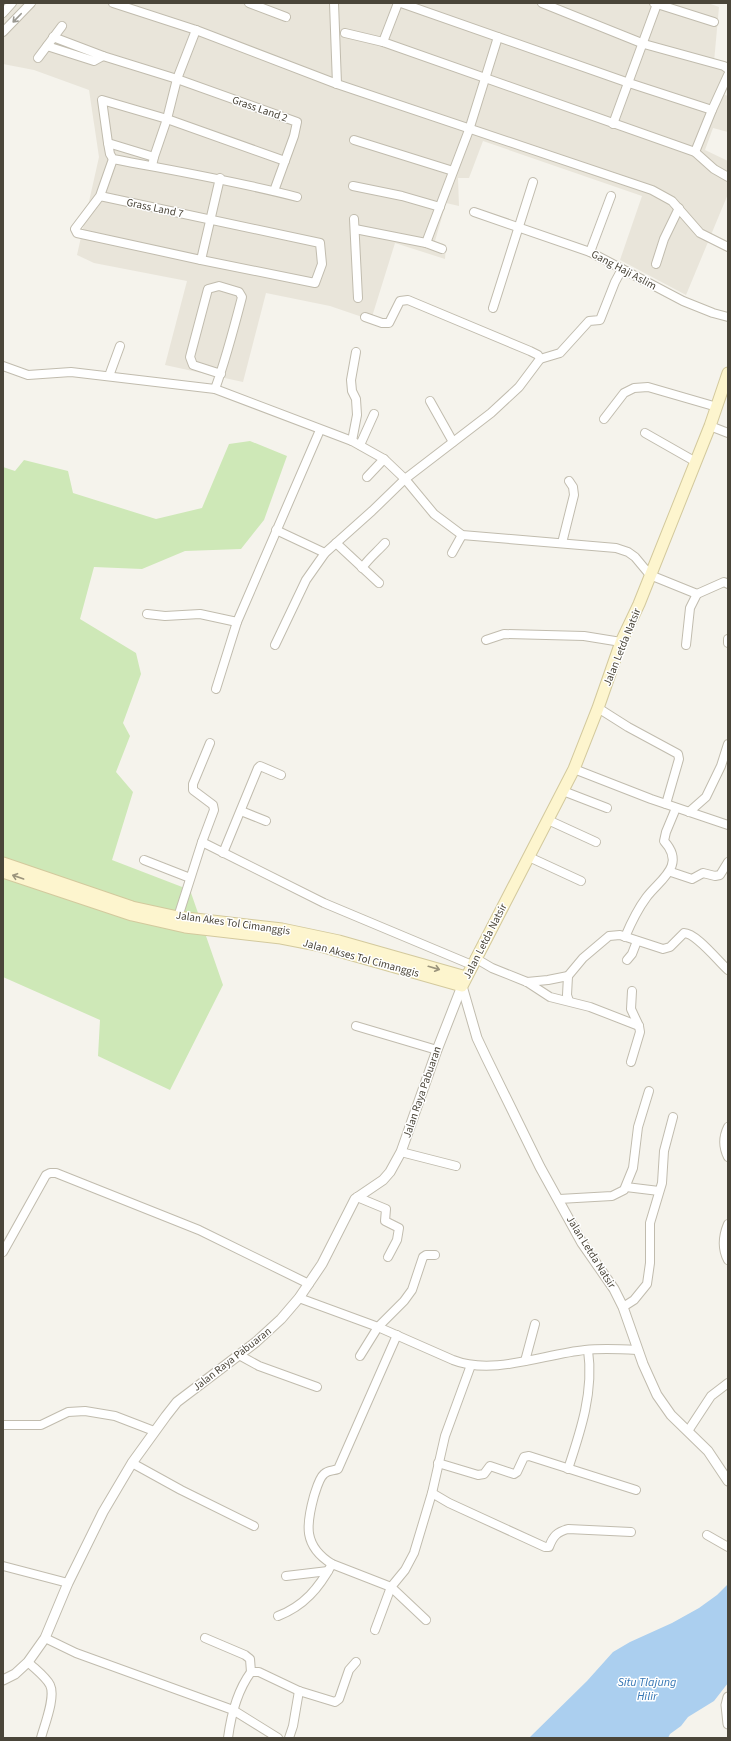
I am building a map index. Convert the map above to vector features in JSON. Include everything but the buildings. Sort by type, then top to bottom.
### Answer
[{"type":"main road","name":"Jalan Letda Natsir","points":[[464,981],[574,769],[598,708],[621,642],[639,604],[710,426],[728,373]]},
{"type":"main road","name":"Jalan Akes Tol Cimanggis","points":[[3,862],[132,907],[178,916],[282,929],[324,938],[464,981]]},
{"type":"main road","name":"Jalan Akses Tol Cimanggis","points":[[3,872],[132,916],[185,927],[281,938],[317,945],[464,981]]},
{"type":"street","points":[[3,13],[12,3]]},
{"type":"street","points":[[3,32],[31,3]]},
{"type":"street","points":[[113,3],[196,30],[337,84],[469,130],[652,190],[672,201],[700,233],[728,247]]},
{"type":"street","points":[[249,3],[286,17]]},
{"type":"street","points":[[334,3],[337,84]]},
{"type":"street","points":[[383,42],[399,3],[629,83],[712,110]]},
{"type":"street","points":[[542,3],[644,44],[724,66],[728,69]]},
{"type":"street","points":[[613,124],[644,44],[656,4],[714,22]]},
{"type":"street","points":[[38,58],[62,26]]},
{"type":"street","points":[[152,166],[167,119],[177,79],[196,30]]},
{"type":"street","points":[[346,33],[383,42],[484,79],[695,152],[714,169],[728,177]]},
{"type":"street","points":[[53,37],[102,56],[177,79]]},
{"type":"street","points":[[426,243],[469,130],[498,37]]},
{"type":"street","points":[[47,46],[94,61],[102,56]]},
{"type":"street","points":[[695,152],[728,75]]},
{"type":"street","name":"Grass Land 2","points":[[177,79],[297,122],[298,124],[274,191]]},
{"type":"street","points":[[220,178],[201,260],[77,233],[75,229],[100,196],[113,159],[109,151],[102,100],[167,119],[285,161]]},
{"type":"street","points":[[354,140],[453,171]]},
{"type":"street","points":[[108,143],[154,157]]},
{"type":"street","points":[[113,159],[220,178],[297,196]]},
{"type":"street","points":[[493,308],[533,182]]},
{"type":"street","points":[[353,186],[402,196],[440,207]]},
{"type":"street","name":"Grass Land 7","points":[[100,196],[320,243],[322,264],[315,283],[201,260]]},
{"type":"street","points":[[590,252],[611,196]]},
{"type":"street","points":[[656,264],[664,239],[679,208]]},
{"type":"street","name":"Gang Haji Aslim","points":[[474,212],[590,252],[683,301],[713,313],[728,317]]},
{"type":"street","points":[[354,219],[358,298]]},
{"type":"street","points":[[355,229],[426,243],[442,249]]},
{"type":"street","points":[[275,645],[306,580],[325,553],[405,479],[491,413],[519,387],[540,359],[560,353],[589,321],[600,320],[622,268]]},
{"type":"street","points":[[215,389],[221,374],[242,297],[239,292],[219,286],[208,289],[190,357],[192,365],[221,374]]},
{"type":"street","points":[[365,317],[382,323],[389,323],[400,301],[408,300],[530,351],[540,359]]},
{"type":"street","points":[[109,376],[120,346]]},
{"type":"street","points":[[352,441],[357,415],[356,399],[352,391],[351,380],[356,352]]},
{"type":"street","points":[[3,366],[28,375],[71,372],[215,389],[352,441],[384,459],[405,479],[434,514],[462,535],[616,548],[628,552],[635,557],[650,575],[697,594]]},
{"type":"street","points":[[604,419],[624,393],[634,388],[648,387],[717,407]]},
{"type":"street","points":[[430,401],[453,442]]},
{"type":"street","points":[[360,446],[374,414]]},
{"type":"street","points":[[710,426],[728,433]]},
{"type":"street","points":[[216,689],[237,622],[320,430]]},
{"type":"street","points":[[645,433],[696,462]]},
{"type":"street","points":[[367,477],[384,459]]},
{"type":"street","points":[[562,543],[574,495],[573,487],[569,481]]},
{"type":"street","points":[[276,530],[325,553]]},
{"type":"street","points":[[452,553],[462,535]]},
{"type":"street","points":[[336,543],[379,583]]},
{"type":"street","points":[[362,568],[371,555],[378,551],[385,543]]},
{"type":"street","points":[[686,644],[690,608],[697,594],[724,582],[728,584]]},
{"type":"street","points":[[147,614],[165,616],[200,614],[237,622]]},
{"type":"street","points":[[486,640],[504,634],[584,636],[621,642]]},
{"type":"street","points":[[598,708],[628,727],[676,751],[679,759],[666,804]]},
{"type":"street","points":[[178,916],[214,810],[213,805],[194,790],[193,784],[210,743]]},
{"type":"street","points":[[689,812],[706,797],[724,767],[728,744]]},
{"type":"street","points":[[223,853],[260,766],[281,774]]},
{"type":"street","points":[[574,769],[676,808],[728,825]]},
{"type":"street","points":[[563,791],[607,808]]},
{"type":"street","points":[[625,937],[632,918],[646,898],[671,872],[673,861],[670,847],[664,841],[676,808]]},
{"type":"street","points":[[240,811],[266,821]]},
{"type":"street","points":[[548,820],[596,842]]},
{"type":"street","points":[[202,842],[324,903],[527,982],[550,997],[569,1001],[639,1026]]},
{"type":"street","points":[[529,857],[581,881]]},
{"type":"street","points":[[144,860],[190,878]]},
{"type":"street","points":[[671,872],[692,879],[703,873],[715,876],[720,875],[728,862]]},
{"type":"street","points":[[569,1001],[567,995],[568,976],[583,958],[609,936],[620,935],[663,949],[670,947],[684,933],[688,933],[698,939],[728,970]]},
{"type":"street","points":[[627,960],[637,941]]},
{"type":"street","points":[[527,982],[568,976]]},
{"type":"street","name":"Jalan Raya Pabuaran","points":[[3,1680],[15,1674],[28,1662],[45,1638],[68,1583],[103,1512],[132,1463],[154,1431],[177,1402],[239,1355],[270,1329],[299,1298],[322,1264],[352,1203],[357,1197],[383,1180],[390,1172],[401,1152],[437,1050],[464,981]]},
{"type":"street","name":"Jalan Letda Natsir","points":[[464,981],[477,1038],[524,1134],[582,1243],[614,1289],[623,1308],[637,1350],[652,1385],[663,1404],[708,1451],[728,1481]]},
{"type":"street","points":[[631,1062],[639,1040],[639,1026],[631,1009],[632,992]]},
{"type":"street","points":[[356,1026],[437,1050]]},
{"type":"street","points":[[559,1200],[612,1196],[626,1187],[635,1157],[638,1127],[649,1091]]},
{"type":"street","points":[[623,1308],[634,1300],[647,1284],[650,1263],[650,1223],[662,1183],[666,1140],[673,1116]]},
{"type":"street","points":[[728,1127],[725,1133],[724,1149],[728,1157]]},
{"type":"street","points":[[401,1152],[456,1166]]},
{"type":"street","points":[[3,1252],[5,1242],[46,1175],[56,1173],[199,1230],[309,1284]]},
{"type":"street","points":[[626,1187],[659,1191]]},
{"type":"street","points":[[357,1197],[386,1209],[385,1221],[398,1228],[397,1240],[388,1257]]},
{"type":"street","points":[[728,1224],[725,1231],[724,1246],[728,1260]]},
{"type":"street","points":[[360,1356],[378,1327],[404,1301],[412,1290],[423,1257],[426,1255],[435,1255]]},
{"type":"street","points":[[299,1298],[378,1327],[454,1360],[471,1365],[494,1365],[588,1350],[637,1350]]},
{"type":"street","points":[[525,1361],[535,1324]]},
{"type":"street","points":[[330,1567],[314,1547],[307,1525],[310,1511],[323,1474],[327,1471],[338,1469],[397,1335]]},
{"type":"street","points":[[568,1469],[585,1414],[589,1377],[588,1350]]},
{"type":"street","points":[[239,1355],[259,1366],[317,1387]]},
{"type":"street","points":[[375,1630],[391,1587],[405,1570],[414,1553],[432,1494],[449,1422],[471,1365]]},
{"type":"street","points":[[688,1431],[711,1396],[728,1383]]},
{"type":"street","points":[[3,1425],[41,1425],[68,1412],[85,1411],[115,1416],[154,1431]]},
{"type":"street","points":[[438,1464],[478,1475],[484,1474],[490,1466],[515,1474],[522,1460],[529,1456],[636,1490]]},
{"type":"street","points":[[132,1463],[181,1490],[254,1526]]},
{"type":"street","points":[[432,1494],[545,1548],[549,1547],[555,1535],[568,1529],[631,1532]]},
{"type":"street","points":[[707,1535],[728,1547]]},
{"type":"street","points":[[3,1566],[68,1583]]},
{"type":"street","points":[[278,1616],[302,1604],[310,1596],[330,1567]]},
{"type":"street","points":[[286,1576],[330,1567],[391,1587],[426,1620]]},
{"type":"street","points":[[45,1638],[76,1653],[233,1710],[278,1738]]},
{"type":"street","points":[[205,1638],[245,1655],[250,1659],[251,1672],[240,1690],[233,1710],[228,1738]]},
{"type":"street","points":[[28,1662],[48,1681],[51,1689],[52,1697],[41,1738]]},
{"type":"street","points":[[251,1672],[259,1672],[299,1691],[335,1702],[339,1699],[350,1670],[356,1662]]},
{"type":"street","points":[[289,1738],[293,1726],[299,1691]]},
{"type":"street","points":[[728,1696],[726,1705],[728,1724]]},
{"type":"shaded area","points":[[3,3],[708,3],[719,7],[714,62],[726,68],[719,93],[728,96],[728,132],[713,128],[705,150],[728,161],[728,194],[686,295],[620,260],[642,196],[483,141],[469,178],[458,178],[459,206],[446,203],[435,241],[446,245],[445,259],[395,243],[371,320],[330,306],[266,293],[243,382],[165,365],[187,281],[94,263],[77,255],[99,157],[89,90],[34,70],[3,64]]},
{"type":"green space","points":[[250,441],[287,456],[264,520],[241,549],[185,551],[142,569],[94,567],[80,619],[136,653],[141,674],[123,723],[130,736],[116,772],[133,792],[112,860],[190,890],[223,985],[170,1090],[98,1056],[100,1020],[3,977],[3,467],[15,471],[24,460],[68,471],[73,493],[156,519],[202,508],[229,444]]},
{"type":"water","name":"Situ Tlajung Hilir","points":[[728,1584],[728,1683],[714,1701],[688,1717],[681,1726],[670,1734],[668,1738],[529,1738],[587,1681],[613,1652],[699,1608],[717,1595]]}]
